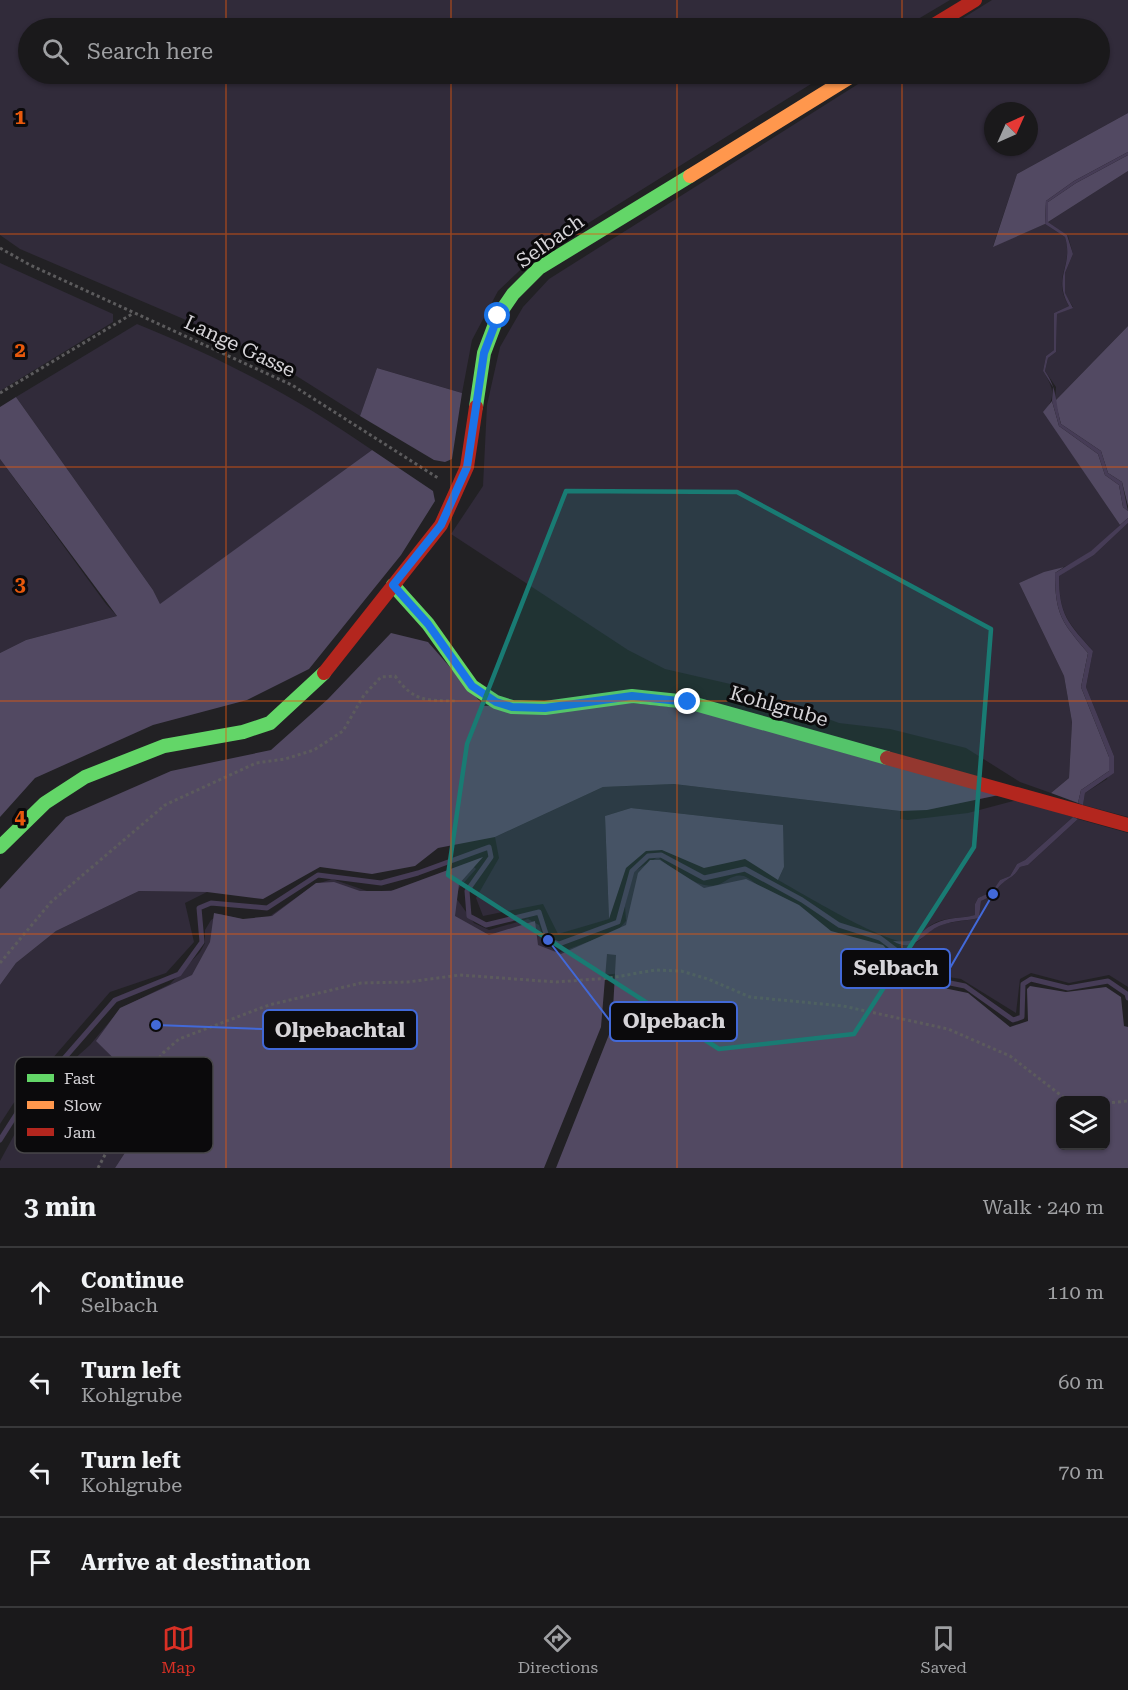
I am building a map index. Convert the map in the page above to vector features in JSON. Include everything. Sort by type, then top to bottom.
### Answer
[{"type":"street","points":[[945,18],[975,0]]},
{"type":"street","name":"Selbach","points":[[0,847],[45,803],[85,777],[164,747],[243,732],[270,723],[321,676],[441,525],[467,467],[484,353],[498,316],[513,294],[539,268],[839,84]]},
{"type":"street","name":"Kohlgrube","points":[[393,585],[428,624],[460,671],[484,696],[512,707],[545,708],[632,696],[688,702],[1128,825]]},
{"type":"path","name":"Lange Gasse","points":[[0,248],[133,314],[292,386],[458,490]]},
{"type":"path","points":[[0,393],[133,314]]},
{"type":"path","points":[[0,963],[51,902],[165,805],[256,763],[285,759],[314,750],[343,731],[364,694],[381,677],[395,676],[409,694],[430,700],[461,701],[484,696]]},
{"type":"path","points":[[160,1057],[179,1039],[268,1005],[361,983],[408,982],[460,975],[556,982],[610,978],[655,970],[681,971],[708,979],[750,997],[843,1006],[948,1029],[1010,1056],[1062,1096]]},
{"type":"path","points":[[1110,1103],[1128,1101]]},
{"type":"path","points":[[98,1168],[106,1153]]},
{"type":"highlighted area","points":[[566,491],[737,492],[991,629],[974,847],[854,1034],[719,1049],[448,875],[467,744]]},
{"type":"shaded area","points":[[0,0],[950,0],[920,18],[18,18],[18,84],[811,84],[534,257],[498,291],[472,340],[462,393],[377,368],[360,416],[287,370],[214,332],[20,249],[0,235]]},
{"type":"shaded area","points":[[992,0],[1128,0],[1128,113],[1017,174],[993,246],[1045,224],[1065,237],[1067,256],[1062,287],[1069,306],[1054,313],[1054,350],[1046,356],[1043,371],[1051,387],[1052,396],[1044,412],[1120,525],[1080,559],[1019,583],[1064,676],[1072,722],[1069,778],[1051,793],[1020,782],[966,748],[890,729],[839,723],[739,686],[665,669],[628,650],[451,534],[483,486],[487,405],[500,347],[523,307],[549,279],[858,84],[1110,84],[1110,18],[963,18]]},
{"type":"shaded area","points":[[1128,113],[1128,152],[1074,181],[1046,201],[1045,224],[993,247],[1017,174]]},
{"type":"shaded area","points":[[1128,152],[1128,155],[1076,183],[1048,202],[1048,222],[1067,235],[1073,254],[1065,273],[1065,293],[1073,308],[1057,314],[1056,352],[1048,358],[1045,371],[1053,387],[1043,371],[1046,356],[1054,350],[1054,313],[1069,306],[1062,287],[1067,247],[1065,237],[1045,224],[1046,201],[1074,181]]},
{"type":"shaded area","points":[[1128,155],[1128,171],[1048,222],[1048,202],[1076,183]]},
{"type":"shaded area","points":[[1128,171],[1128,326],[1055,401],[1056,387],[1045,371],[1048,358],[1056,352],[1057,314],[1073,307],[1065,294],[1065,273],[1073,254],[1068,236],[1048,222]]},
{"type":"shaded area","points":[[0,263],[113,314],[113,322],[0,391]]},
{"type":"shaded area","points":[[137,324],[258,380],[372,450],[160,605],[153,590],[16,397]]},
{"type":"shaded area","points":[[1128,326],[1128,506],[1122,482],[1108,473],[1101,451],[1061,424],[1055,401]]},
{"type":"shaded area","points":[[377,368],[462,393],[452,459],[445,462],[434,460],[360,416]]},
{"type":"shaded area","points":[[1053,387],[1061,424],[1101,451],[1108,473],[1122,482],[1128,511],[1123,507],[1119,485],[1105,475],[1098,454],[1059,426],[1052,401]]},
{"type":"shaded area","points":[[16,397],[153,590],[160,604],[372,450],[433,491],[435,501],[401,555],[309,669],[247,700],[153,725],[35,778],[0,817],[0,653],[26,640],[117,616],[0,459],[0,407]]},
{"type":"shaded area","points":[[1052,401],[1059,426],[1098,454],[1105,475],[1119,485],[1123,507],[1128,511],[1128,518],[1120,525],[1043,412]]},
{"type":"shaded area","points":[[0,459],[117,616],[26,640],[0,653]]},
{"type":"shaded area","points":[[1128,518],[1128,523],[1094,555],[1059,576],[1061,600],[1067,618],[1093,651],[1086,687],[1114,756],[1114,773],[1085,793],[1083,805],[1078,803],[1081,790],[1109,771],[1109,757],[1081,687],[1088,653],[1062,617],[1056,599],[1055,573],[1091,551]]},
{"type":"shaded area","points":[[1128,523],[1128,817],[1083,805],[1085,793],[1107,779],[1114,756],[1086,687],[1093,651],[1071,625],[1063,609],[1059,575],[1094,555]]},
{"type":"shaded area","points":[[1064,567],[1055,573],[1056,599],[1066,625],[1088,653],[1081,687],[1109,757],[1109,771],[1081,790],[1078,803],[1051,793],[1069,778],[1072,722],[1064,676],[1019,583],[1044,572]]},
{"type":"shaded area","points":[[391,633],[428,642],[484,706],[631,703],[690,709],[999,795],[927,810],[900,811],[674,784],[603,787],[495,837],[438,848],[415,866],[372,874],[320,867],[263,899],[207,892],[139,891],[56,931],[16,963],[0,985],[0,889],[66,817],[171,771],[271,750],[328,699]]},
{"type":"shaded area","points":[[674,784],[900,811],[900,819],[908,820],[968,813],[1017,800],[1073,817],[1025,860],[1017,864],[1010,876],[1000,880],[992,893],[978,898],[975,904],[976,915],[936,922],[917,939],[910,942],[899,941],[865,928],[778,880],[784,867],[782,825],[631,808],[605,816],[609,919],[558,934],[543,904],[483,916],[476,898],[499,858],[495,837],[603,787]]},
{"type":"shaded area","points":[[631,808],[783,825],[784,867],[778,880],[745,859],[704,868],[662,850],[646,851],[626,868],[609,919],[605,816]]},
{"type":"shaded area","points":[[1073,817],[1078,819],[1028,865],[1020,867],[993,895],[981,901],[979,918],[942,925],[913,944],[901,945],[893,941],[910,941],[940,921],[975,915],[975,904],[978,898],[992,892],[1000,880],[1010,876],[1017,864],[1025,860]]},
{"type":"shaded area","points":[[1078,819],[1128,833],[1128,987],[1109,975],[1069,983],[1031,973],[1020,979],[1016,1013],[961,979],[936,975],[899,945],[913,944],[931,930],[942,925],[979,918],[981,901],[993,895],[1020,867],[1028,865]]},
{"type":"shaded area","points":[[483,857],[459,884],[455,916],[489,935],[535,921],[538,945],[561,954],[626,925],[638,873],[650,860],[660,860],[704,888],[746,879],[799,905],[831,931],[883,945],[905,969],[934,986],[968,993],[1010,1027],[1028,1021],[1027,989],[1030,986],[1066,992],[1106,987],[1121,997],[1124,1026],[1128,1027],[1128,1168],[556,1168],[612,1027],[616,955],[607,954],[601,1027],[544,1168],[115,1168],[125,1153],[213,1153],[213,1057],[112,1057],[96,1041],[120,1008],[192,975],[210,942],[214,913],[243,919],[272,916],[316,883],[334,882],[360,891],[391,891]]},
{"type":"shaded area","points":[[658,857],[677,872],[702,884],[717,885],[740,875],[747,877],[767,892],[641,972],[557,978],[213,1085],[213,1057],[77,1057],[90,1045],[121,1008],[170,984],[200,952],[205,943],[205,930],[211,920],[220,914],[250,921],[263,921],[314,885],[332,879],[370,892],[404,889],[472,865],[476,869],[459,888],[456,898],[474,923],[489,930],[528,919],[539,925],[545,943],[558,953],[617,931],[626,921],[625,906],[633,872]]},
{"type":"shaded area","points":[[139,891],[207,892],[185,903],[194,942],[166,973],[110,992],[54,1057],[15,1057],[15,1102],[0,1124],[0,985],[16,963],[56,931]]},
{"type":"shaded area","points":[[15,1134],[15,1153],[125,1153],[115,1168],[0,1168],[0,1161]]},
{"type":"waterway","points":[[65,1057],[115,1000],[179,974],[202,942],[199,908],[211,903],[267,908],[318,875],[381,883],[418,873],[489,847],[491,857],[467,891],[469,916],[486,925],[539,912],[548,940],[559,944],[618,922],[632,871],[648,856],[661,855],[704,878],[745,869],[802,900],[839,925],[880,938],[935,980],[965,986],[1013,1020],[1022,1017],[1023,984],[1031,979],[1068,988],[1108,981],[1127,994],[1128,998]]},
{"type":"waterway","points":[[0,1140],[15,1116]]},
{"type":"traffic: fast","points":[[476,407],[484,353],[498,316],[513,294],[539,268],[690,176]]},
{"type":"traffic: fast","points":[[393,585],[428,624],[472,686],[496,702],[512,707],[545,708],[632,696],[688,702],[887,758]]},
{"type":"traffic: fast","points":[[0,847],[45,803],[85,777],[164,746],[243,732],[270,723],[324,673]]},
{"type":"traffic: slow","points":[[690,176],[839,84]]},
{"type":"traffic: jam","points":[[945,18],[975,0]]},
{"type":"traffic: jam","points":[[324,673],[441,525],[467,467],[476,407]]},
{"type":"traffic: jam","points":[[887,758],[1128,825]]},
{"type":"place","name":"Selbach","points":[[993,894]]},
{"type":"place","name":"Olpebach","points":[[548,940]]},
{"type":"place","name":"Olpebachtal","points":[[156,1025]]},
{"type":"route","points":[[498,316],[484,353],[475,400],[467,467],[441,525],[393,585],[412,603],[472,686],[496,702],[512,707],[545,708],[632,696],[688,702]]}]
